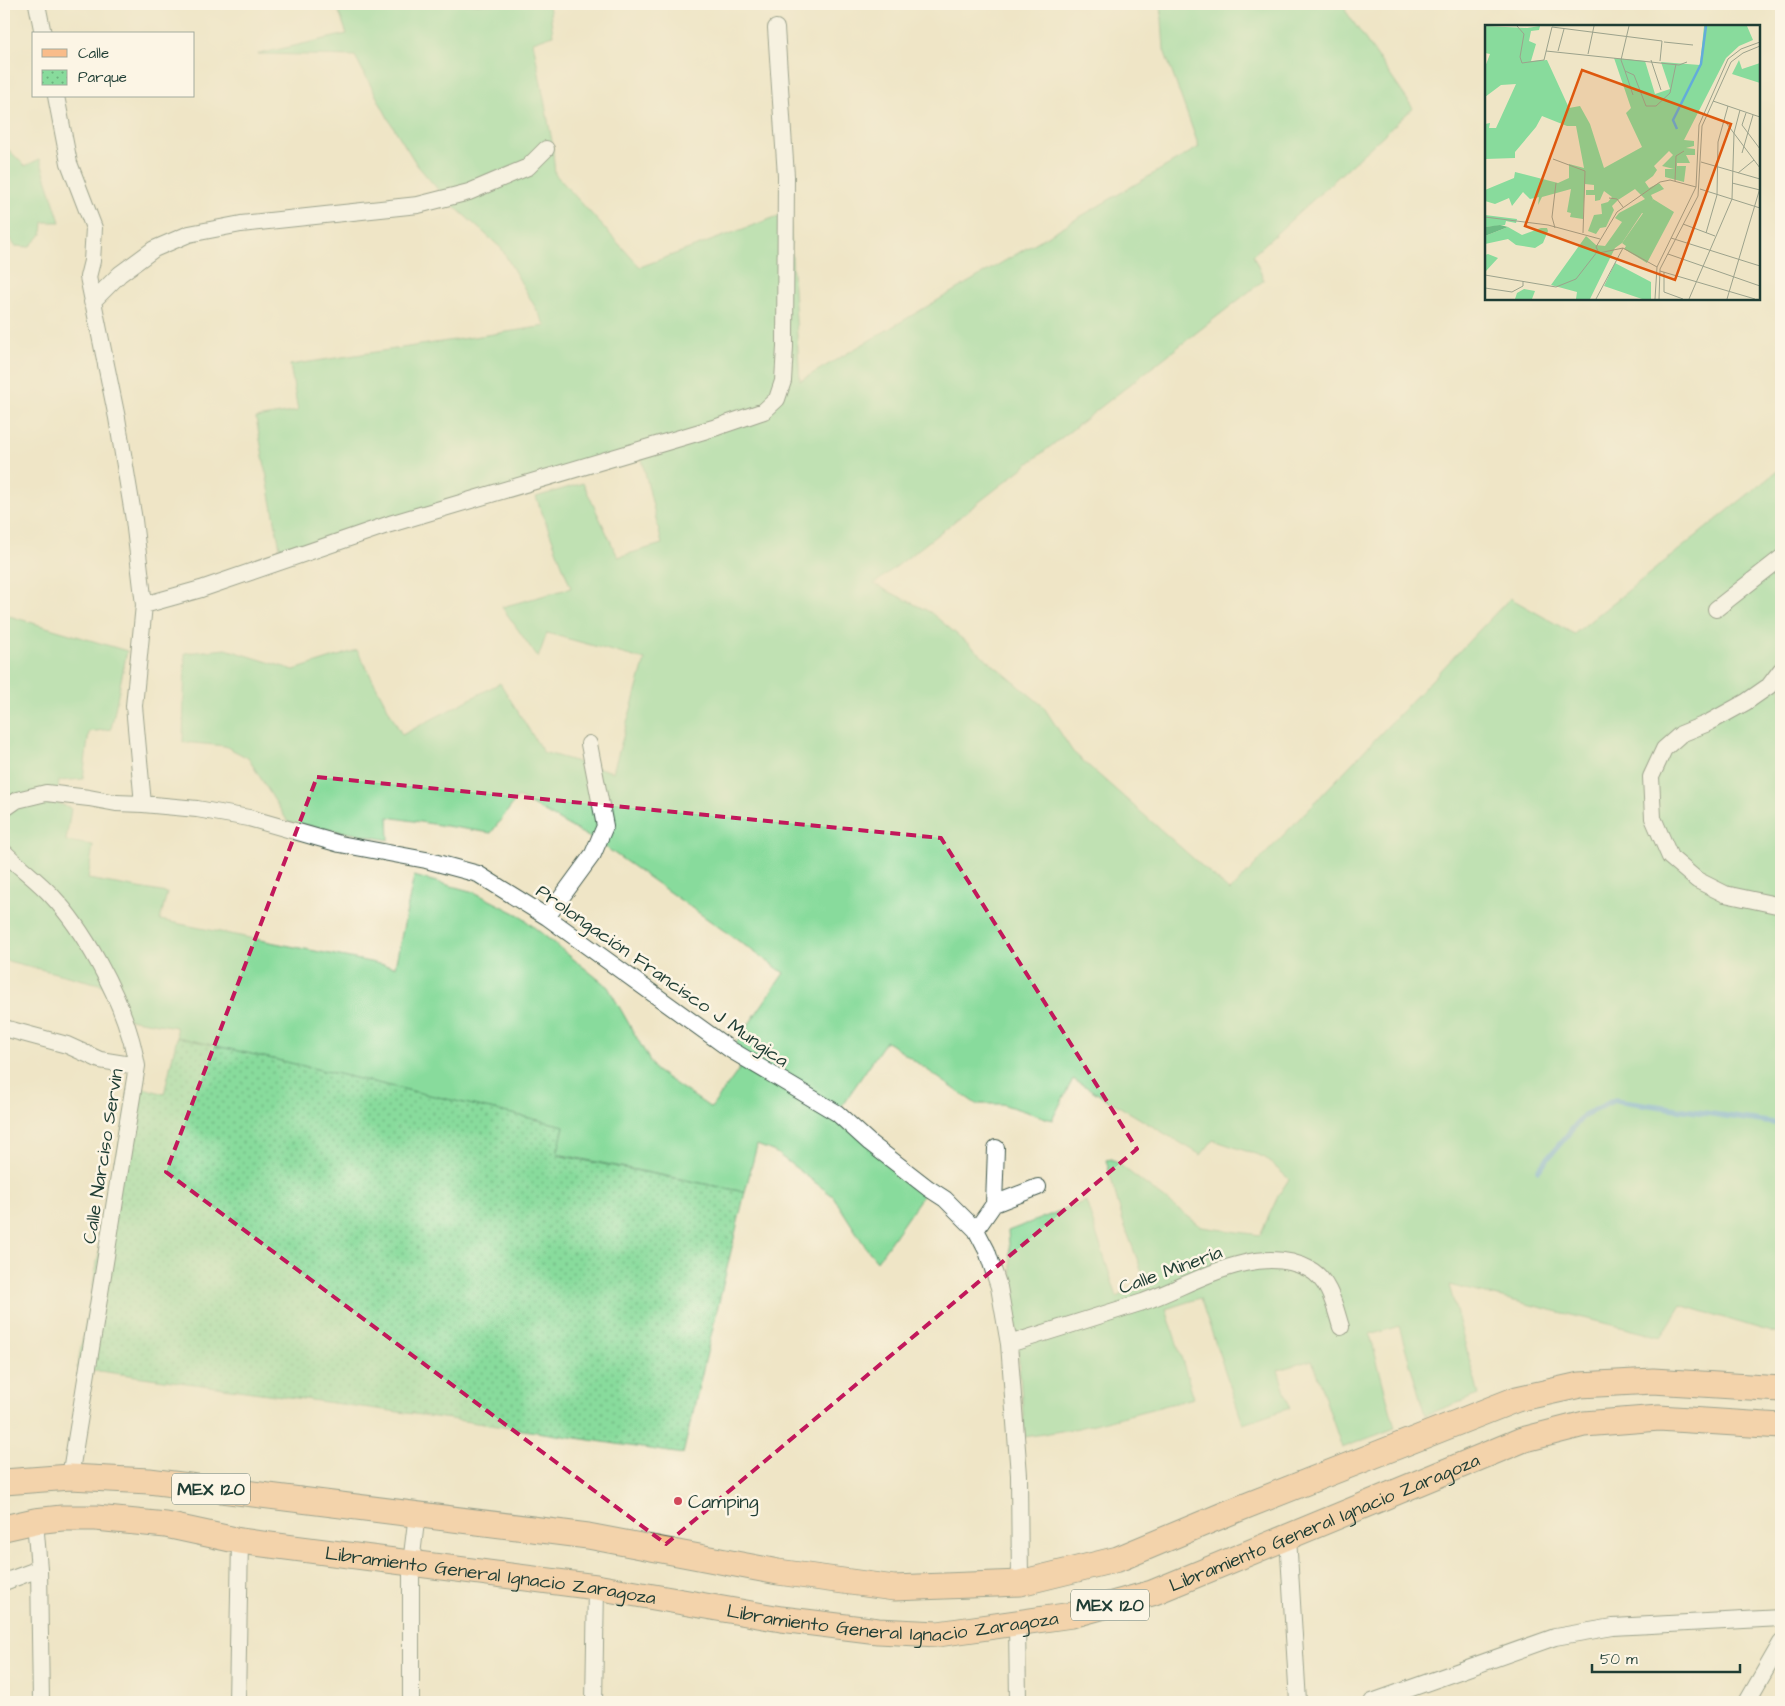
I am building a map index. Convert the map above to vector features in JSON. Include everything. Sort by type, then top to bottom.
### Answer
[{"type":"main road","name":"Libramiento General Ignacio Zaragoza","points":[[4,1482],[70,1477],[149,1481],[588,1536],[778,1572],[894,1588],[1020,1583],[1118,1559],[1237,1509],[1517,1399],[1580,1385],[1653,1381],[1781,1389]]},
{"type":"main road","name":"Libramiento General Ignacio Zaragoza","points":[[4,1528],[35,1521],[62,1518],[96,1518],[166,1525],[240,1541],[411,1572],[596,1587],[781,1619],[878,1631],[938,1634],[1072,1615],[1152,1593],[1522,1440],[1584,1424],[1659,1418],[1781,1426]]},
{"type":"street","points":[[37,4],[43,32]]},
{"type":"street","points":[[144,605],[201,589],[390,524],[717,427],[764,411],[777,399],[783,380],[785,347],[786,176],[776,28]]},
{"type":"street","points":[[4,810],[17,800],[46,793],[116,803],[143,804],[134,706],[144,605],[134,520],[117,418],[88,277],[92,261],[94,228],[70,163],[56,98]]},
{"type":"street","points":[[92,302],[120,274],[154,249],[189,234],[241,224],[427,203],[469,192],[528,167],[546,149]]},
{"type":"street","points":[[1716,609],[1781,558]]},
{"type":"street","points":[[1781,670],[1769,686],[1746,702],[1708,723],[1681,734],[1664,749],[1651,777],[1653,818],[1670,857],[1697,880],[1725,894],[1781,906]]},
{"type":"street","points":[[547,917],[593,854],[605,826],[589,744]]},
{"type":"street","name":"Prolongación Francisco J Mungica","points":[[143,804],[197,809],[249,818],[340,844],[417,858],[478,874],[547,917],[731,1050],[837,1113],[870,1142],[945,1199],[976,1230],[987,1251],[999,1287],[1009,1344],[1019,1475],[1020,1583]]},
{"type":"street","name":"Calle Narciso Servin","points":[[4,852],[52,895],[80,932],[111,986],[130,1035],[137,1066],[70,1477]]},
{"type":"street","points":[[4,1028],[67,1045],[100,1060],[137,1066]]},
{"type":"street","points":[[976,1230],[994,1204],[996,1148]]},
{"type":"street","points":[[994,1204],[1038,1187]]},
{"type":"street","name":"Calle Minería","points":[[1009,1344],[1146,1301],[1218,1270],[1258,1261],[1287,1261],[1311,1270],[1328,1288],[1341,1328]]},
{"type":"street","points":[[410,1702],[411,1572],[417,1514]]},
{"type":"street","points":[[35,1521],[39,1569],[41,1702]]},
{"type":"street","points":[[1288,1537],[1298,1702]]},
{"type":"street","points":[[237,1702],[240,1541]]},
{"type":"street","points":[[4,1582],[39,1569]]},
{"type":"street","points":[[594,1702],[596,1587]]},
{"type":"street","points":[[1372,1702],[1555,1638],[1613,1627],[1781,1618]]},
{"type":"street","points":[[1017,1623],[1018,1702]]},
{"type":"street","points":[[1747,1702],[1781,1643]]},
{"type":"highlighted area","points":[[317,777],[941,838],[1137,1149],[666,1544],[166,1172]]},
{"type":"green space","points":[[336,4],[549,4],[553,35],[533,42],[552,141],[555,174],[640,267],[789,212],[800,381],[1199,147],[1164,50],[1161,4],[1351,4],[1345,10],[1413,108],[1253,255],[1264,280],[874,584],[930,612],[1043,706],[1073,752],[1230,891],[1510,598],[1574,634],[1781,468],[1781,1335],[1681,1305],[1661,1337],[1449,1285],[1479,1395],[1425,1415],[1399,1326],[1370,1335],[1395,1428],[1342,1448],[1312,1360],[1278,1370],[1290,1408],[1243,1424],[1200,1298],[1166,1309],[1194,1398],[1079,1428],[1025,1437],[1008,1231],[1086,1201],[1117,1297],[1146,1283],[1123,1221],[1106,1160],[1112,1159],[1202,1227],[1260,1235],[1278,1196],[1289,1179],[1264,1157],[1213,1140],[1201,1155],[1073,1079],[1052,1120],[1002,1104],[976,1104],[886,1041],[837,1113],[928,1188],[877,1261],[867,1249],[833,1196],[775,1152],[757,1145],[745,1192],[557,1154],[564,1126],[177,1037],[176,1027],[117,1017],[103,985],[4,960],[4,603],[6,615],[127,651],[111,729],[89,732],[83,779],[59,781],[57,803],[71,808],[66,841],[93,845],[88,879],[167,893],[160,920],[395,967],[414,876],[474,892],[519,915],[608,987],[655,1070],[711,1108],[746,1060],[731,1050],[784,973],[601,844],[518,797],[491,833],[388,817],[389,840],[288,822],[248,758],[225,746],[183,742],[185,653],[226,649],[294,670],[357,650],[402,735],[500,683],[543,752],[613,772],[645,660],[547,633],[538,658],[502,607],[571,588],[536,497],[583,483],[618,557],[662,544],[639,447],[282,559],[256,418],[298,411],[290,365],[546,326],[501,248],[446,199],[417,165],[389,120],[355,56],[258,54],[347,34]]},
{"type":"green space","points":[[4,145],[25,166],[40,159],[60,222],[43,222],[42,234],[29,247],[15,246],[8,236],[4,235]]},
{"type":"green space","points":[[177,1037],[564,1126],[557,1155],[745,1192],[683,1454],[450,1419],[77,1368],[131,1084],[164,1094]]},
{"type":"waterway","points":[[1538,1170],[1584,1115],[1615,1100],[1781,1124]]},
{"type":"place","name":"Camping","points":[[678,1501]]}]
